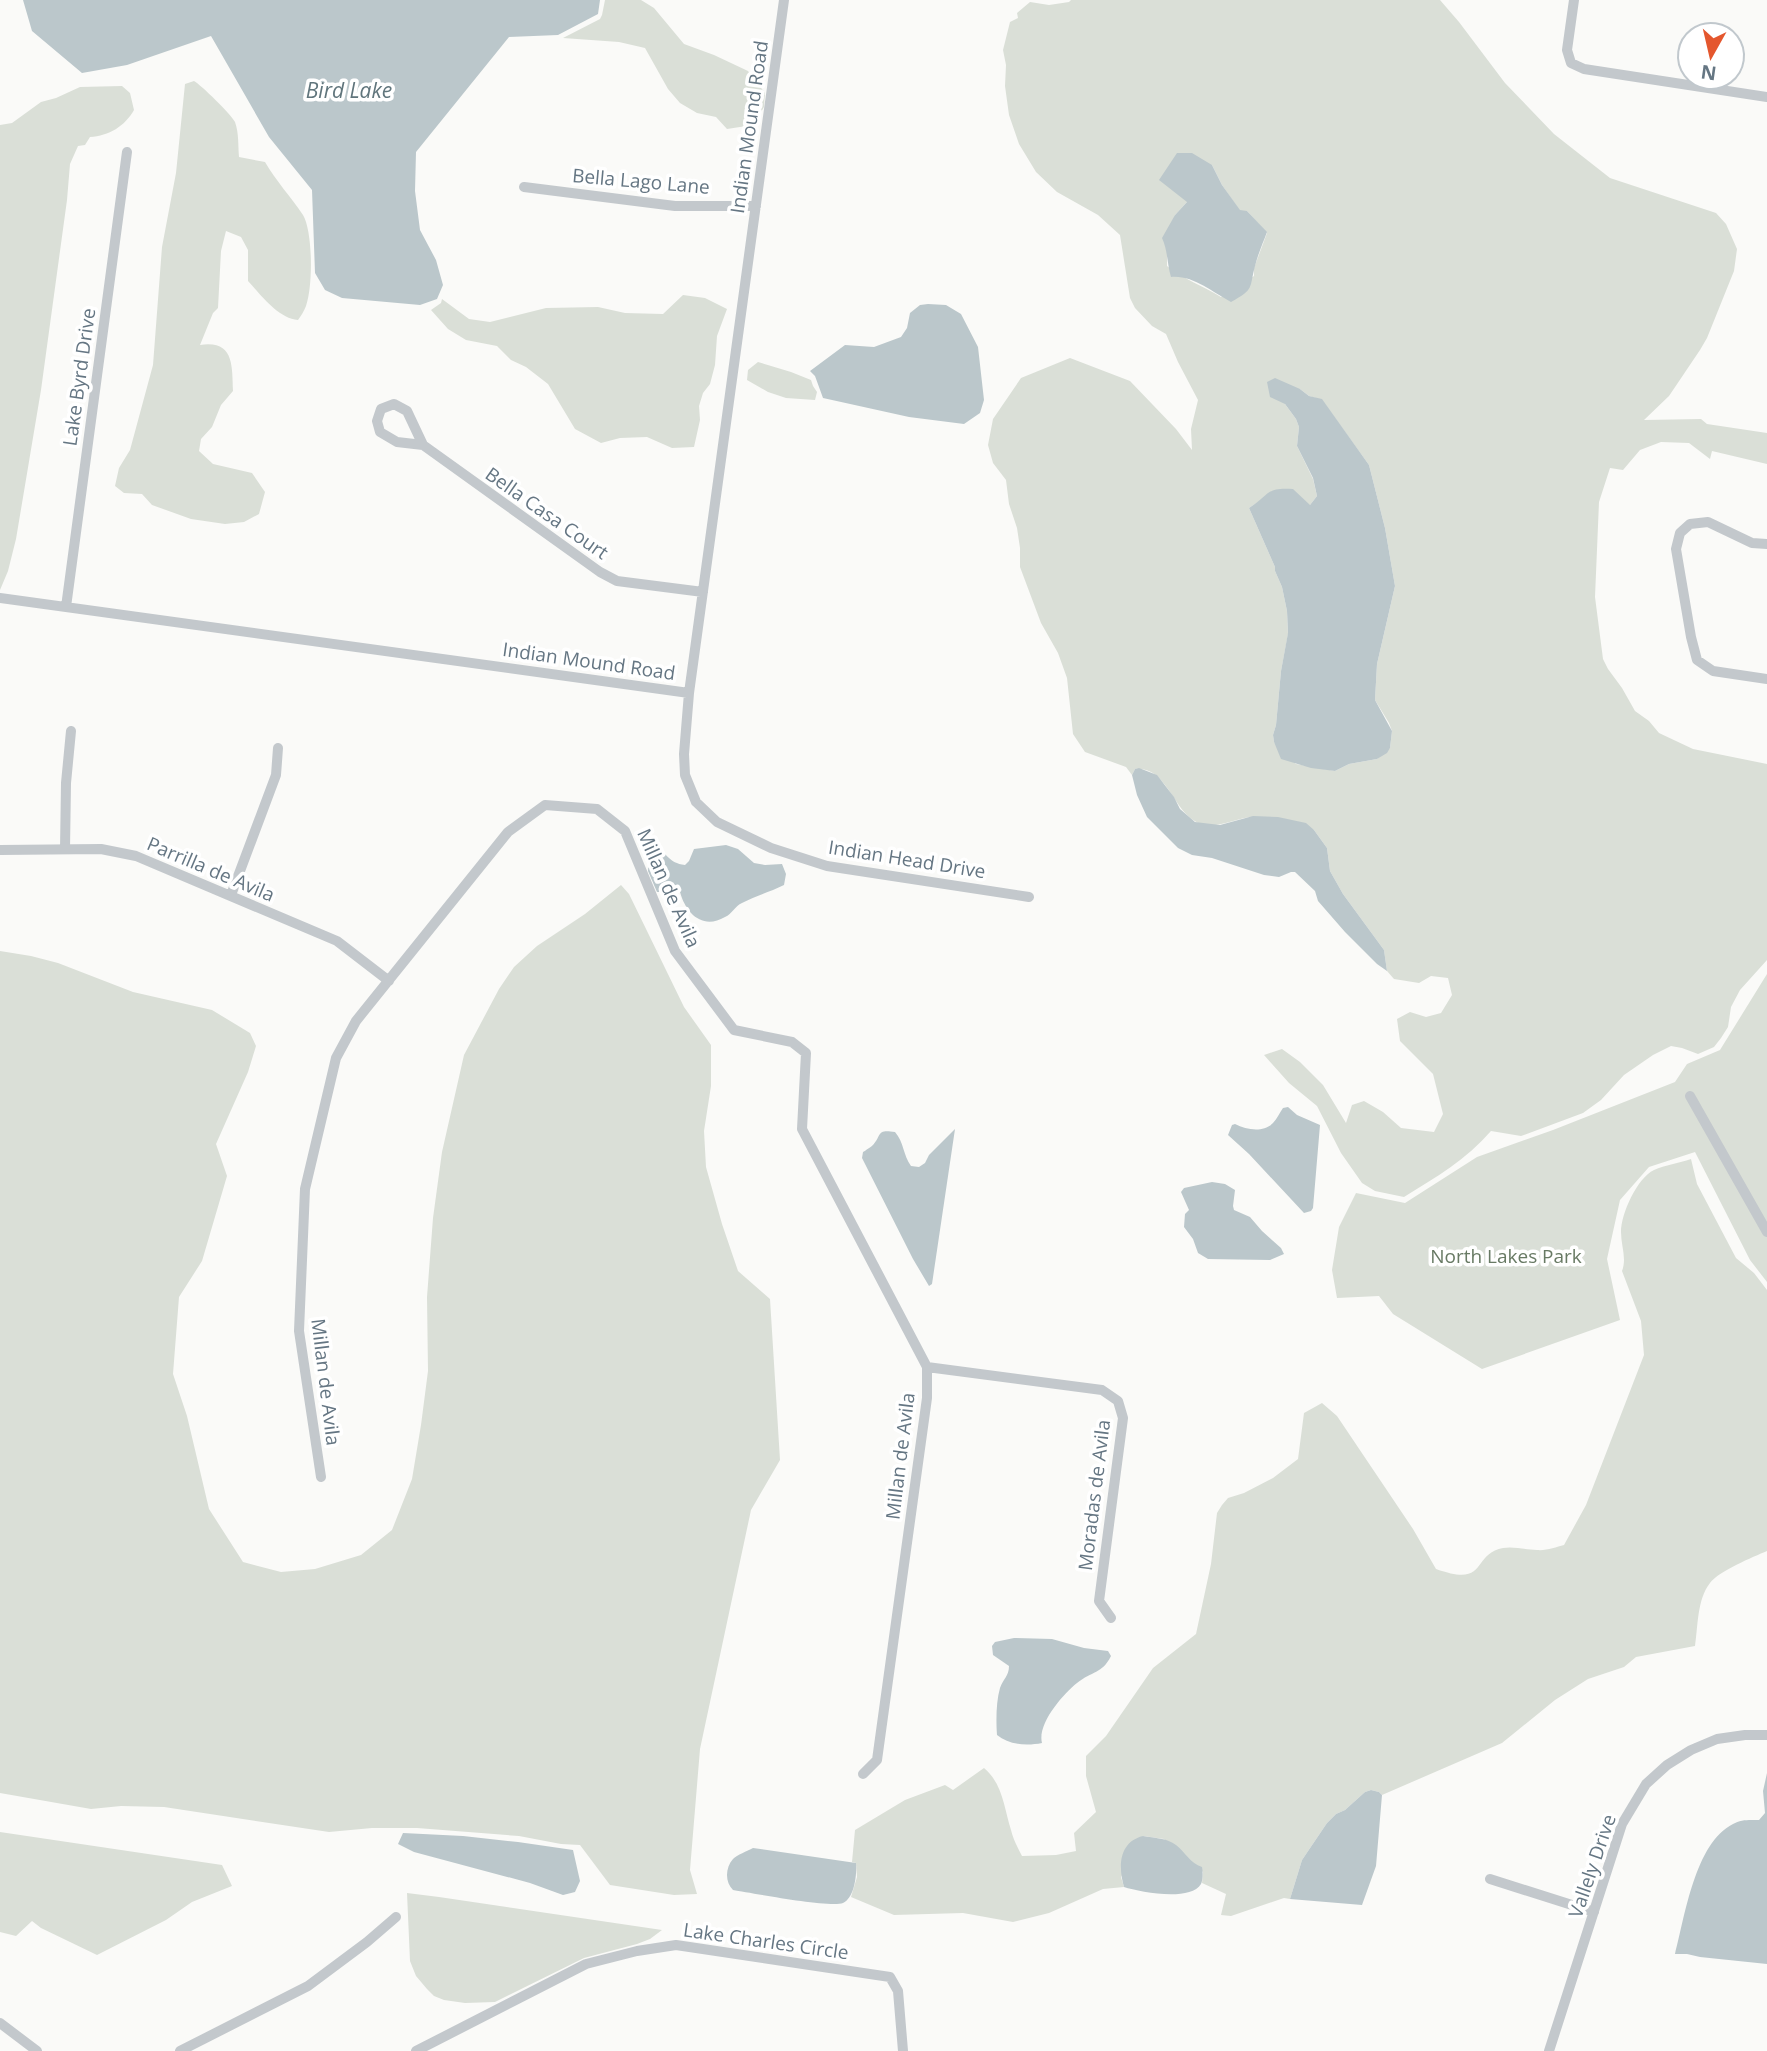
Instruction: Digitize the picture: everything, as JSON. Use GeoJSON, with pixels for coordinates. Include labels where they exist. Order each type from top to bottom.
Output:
{"type":"FeatureCollection","features":[{"type":"Feature","properties":{"kind":"street","name":"Indian Mound Road"},"geometry":{"type":"LineString","coordinates":[[0,598],[688,693],[784,0]]}},
{"type":"Feature","properties":{"kind":"street"},"geometry":{"type":"LineString","coordinates":[[1574,0],[1567,50],[1571,63],[1584,69],[1767,97]]}},
{"type":"Feature","properties":{"kind":"street","name":"Lake Byrd Drive"},"geometry":{"type":"LineString","coordinates":[[66,607],[127,152]]}},
{"type":"Feature","properties":{"kind":"street","name":"Bella Lago Lane"},"geometry":{"type":"LineString","coordinates":[[524,187],[675,206],[756,206]]}},
{"type":"Feature","properties":{"kind":"street","name":"Bella Casa Court"},"geometry":{"type":"LineString","coordinates":[[423,445],[407,411],[394,404],[381,409],[376,421],[380,432],[386,437],[397,442],[423,445],[600,572],[617,581],[703,592]]}},
{"type":"Feature","properties":{"kind":"street"},"geometry":{"type":"LineString","coordinates":[[1767,544],[1752,542],[1708,522],[1690,524],[1680,533],[1676,549],[1697,660],[1713,671],[1767,679]]}},
{"type":"Feature","properties":{"kind":"street","name":"Indian Head Drive"},"geometry":{"type":"LineString","coordinates":[[688,693],[685,775],[696,802],[717,822],[771,848],[827,866],[1029,897]]}},
{"type":"Feature","properties":{"kind":"street"},"geometry":{"type":"LineString","coordinates":[[65,849],[66,783],[71,731]]}},
{"type":"Feature","properties":{"kind":"street"},"geometry":{"type":"LineString","coordinates":[[231,895],[276,775],[278,748]]}},
{"type":"Feature","properties":{"kind":"street","name":"Millan de Avila"},"geometry":{"type":"LineString","coordinates":[[321,1477],[299,1331],[305,1189],[336,1058],[356,1021],[508,832],[545,805],[597,809],[625,831],[675,951],[734,1030],[792,1042],[806,1053],[802,1129],[927,1367],[927,1398],[877,1760],[863,1774]]}},
{"type":"Feature","properties":{"kind":"street","name":"Parrilla de Avila"},"geometry":{"type":"LineString","coordinates":[[0,850],[100,849],[136,856],[337,942],[389,981]]}},
{"type":"Feature","properties":{"kind":"street"},"geometry":{"type":"LineString","coordinates":[[1690,1096],[1767,1233]]}},
{"type":"Feature","properties":{"kind":"street","name":"Moradas de Avila"},"geometry":{"type":"LineString","coordinates":[[927,1367],[1102,1390],[1118,1401],[1123,1418],[1099,1601],[1111,1618]]}},
{"type":"Feature","properties":{"kind":"street","name":"Vallely Drive"},"geometry":{"type":"LineString","coordinates":[[1549,2051],[1622,1825],[1646,1784],[1667,1765],[1691,1750],[1717,1740],[1745,1735],[1767,1735]]}},
{"type":"Feature","properties":{"kind":"street"},"geometry":{"type":"LineString","coordinates":[[1490,1880],[1594,1912]]}},
{"type":"Feature","properties":{"kind":"street"},"geometry":{"type":"LineString","coordinates":[[180,2051],[308,1986],[396,1917]]}},
{"type":"Feature","properties":{"kind":"street","name":"Lake Charles Circle"},"geometry":{"type":"LineString","coordinates":[[416,2051],[586,1964],[636,1951],[676,1945],[890,1977],[898,1991],[903,2051]]}},
{"type":"Feature","properties":{"kind":"street"},"geometry":{"type":"LineString","coordinates":[[0,2023],[37,2051]]}},
{"type":"Feature","properties":{"kind":"green space"},"geometry":{"type":"Polygon","coordinates":[[[605,0],[641,0],[654,8],[684,44],[748,71],[765,93],[764,107],[753,125],[727,129],[716,117],[697,113],[680,103],[668,89],[645,48],[619,42],[563,38],[600,19],[605,0]]]}},
{"type":"Feature","properties":{"kind":"green space"},"geometry":{"type":"Polygon","coordinates":[[[1440,0],[1505,83],[1554,134],[1610,178],[1716,213],[1726,224],[1737,249],[1734,271],[1707,338],[1669,396],[1644,420],[1701,419],[1707,424],[1767,433],[1767,464],[1712,451],[1710,459],[1689,443],[1661,442],[1640,450],[1623,470],[1610,468],[1599,502],[1595,597],[1603,659],[1635,711],[1659,733],[1693,749],[1767,764],[1767,960],[1740,990],[1731,1007],[1728,1027],[1714,1047],[1698,1054],[1671,1046],[1624,1075],[1601,1100],[1583,1113],[1521,1136],[1491,1131],[1461,1159],[1404,1197],[1375,1191],[1362,1183],[1341,1153],[1317,1106],[1289,1083],[1264,1055],[1282,1049],[1300,1062],[1323,1085],[1346,1123],[1352,1105],[1364,1101],[1383,1112],[1401,1128],[1434,1132],[1443,1114],[1433,1074],[1400,1041],[1397,1019],[1410,1012],[1426,1017],[1441,1013],[1452,995],[1448,978],[1431,976],[1419,983],[1394,979],[1387,971],[1384,950],[1343,894],[1330,871],[1327,848],[1314,830],[1263,817],[1248,817],[1216,825],[1201,824],[1186,814],[1154,774],[1135,769],[1132,775],[1126,767],[1085,752],[1073,734],[1067,678],[1058,653],[1041,623],[1020,567],[1017,528],[1009,504],[1006,480],[993,463],[988,445],[993,419],[1021,378],[1070,358],[1130,381],[1176,429],[1192,450],[1191,429],[1198,400],[1166,334],[1152,326],[1135,308],[1130,298],[1120,235],[1098,215],[1057,192],[1036,172],[1019,144],[1009,115],[1003,50],[1010,22],[1018,18],[1017,13],[1030,2],[1049,5],[1069,2],[1440,0]],[[1212,165],[1175,215],[1167,250],[1167,266],[1221,297],[1254,276],[1254,268],[1267,233],[1247,211],[1240,211],[1212,165]],[[1300,389],[1285,404],[1299,427],[1297,446],[1313,479],[1317,496],[1310,505],[1261,500],[1249,508],[1275,567],[1287,611],[1288,634],[1281,671],[1274,742],[1279,751],[1296,764],[1335,771],[1349,764],[1377,759],[1390,748],[1392,731],[1375,700],[1377,664],[1395,586],[1385,528],[1369,465],[1322,400],[1309,396],[1300,389]]]}},
{"type":"Feature","properties":{"kind":"green space"},"geometry":{"type":"Polygon","coordinates":[[[194,81],[216,100],[235,122],[239,157],[265,162],[303,215],[310,246],[308,297],[298,320],[277,310],[248,281],[248,250],[241,237],[226,231],[221,251],[218,308],[213,313],[200,345],[219,346],[229,356],[233,391],[221,405],[212,427],[201,439],[199,451],[213,464],[252,473],[265,492],[259,514],[244,522],[225,524],[191,519],[152,505],[142,494],[124,493],[115,486],[119,468],[130,450],[153,365],[162,247],[176,173],[185,84],[194,81]]]}},
{"type":"Feature","properties":{"kind":"green space"},"geometry":{"type":"Polygon","coordinates":[[[122,86],[130,93],[134,110],[130,116],[116,129],[104,135],[90,137],[85,145],[78,146],[70,164],[41,390],[16,539],[0,590],[0,125],[12,123],[41,102],[80,87],[122,86]]]}},
{"type":"Feature","properties":{"kind":"green space"},"geometry":{"type":"Polygon","coordinates":[[[683,295],[705,298],[727,309],[717,336],[715,365],[710,384],[703,393],[699,406],[700,420],[694,447],[672,448],[647,437],[620,438],[601,443],[575,429],[548,384],[526,367],[511,360],[497,346],[466,340],[448,329],[431,310],[441,303],[442,299],[469,319],[490,322],[546,308],[598,307],[625,313],[663,314],[683,295]]]}},
{"type":"Feature","properties":{"kind":"green space"},"geometry":{"type":"Polygon","coordinates":[[[758,362],[811,380],[817,392],[815,400],[786,398],[747,380],[748,370],[758,362]]]}},
{"type":"Feature","properties":{"kind":"green space"},"geometry":{"type":"Polygon","coordinates":[[[621,885],[629,894],[684,1007],[711,1045],[711,1086],[704,1131],[706,1167],[738,1271],[770,1299],[780,1460],[751,1510],[700,1749],[690,1870],[697,1894],[674,1895],[610,1885],[580,1845],[519,1836],[417,1828],[329,1832],[164,1807],[121,1806],[91,1809],[0,1793],[0,951],[58,963],[133,992],[212,1010],[250,1033],[256,1046],[248,1072],[216,1144],[227,1176],[202,1261],[179,1297],[173,1374],[187,1416],[209,1509],[243,1562],[281,1572],[315,1569],[361,1555],[392,1530],[412,1479],[428,1371],[427,1297],[433,1218],[442,1152],[464,1055],[499,989],[514,967],[537,946],[585,914],[621,885]]]}},
{"type":"Feature","properties":{"kind":"green space","name":"North Lakes Park"},"geometry":{"type":"Polygon","coordinates":[[[1767,974],[1767,1282],[1750,1260],[1695,1152],[1649,1167],[1620,1200],[1607,1259],[1620,1320],[1482,1369],[1393,1314],[1379,1296],[1337,1298],[1332,1270],[1339,1227],[1356,1193],[1405,1203],[1477,1157],[1675,1082],[1687,1064],[1720,1050],[1767,974]]]}},
{"type":"Feature","properties":{"kind":"green space"},"geometry":{"type":"Polygon","coordinates":[[[1691,1159],[1697,1184],[1736,1258],[1754,1273],[1767,1290],[1767,1551],[1728,1569],[1710,1583],[1700,1605],[1695,1646],[1636,1657],[1624,1667],[1588,1679],[1555,1700],[1502,1743],[1382,1795],[1371,1790],[1365,1792],[1327,1823],[1302,1860],[1290,1899],[1284,1898],[1231,1916],[1221,1915],[1226,1894],[1202,1883],[1203,1872],[1164,1839],[1143,1836],[1121,1877],[1124,1887],[1103,1889],[1049,1913],[1013,1922],[963,1913],[894,1915],[851,1897],[857,1877],[856,1863],[852,1862],[855,1830],[905,1800],[945,1785],[953,1790],[984,1768],[999,1789],[1013,1837],[1022,1856],[1056,1855],[1076,1851],[1074,1833],[1096,1812],[1086,1776],[1086,1756],[1106,1736],[1153,1668],[1196,1634],[1211,1564],[1217,1513],[1228,1498],[1273,1478],[1298,1459],[1304,1413],[1322,1403],[1337,1416],[1413,1529],[1436,1569],[1464,1575],[1477,1568],[1493,1551],[1503,1548],[1540,1550],[1564,1545],[1586,1505],[1644,1355],[1641,1321],[1622,1271],[1624,1257],[1621,1232],[1624,1216],[1636,1188],[1648,1174],[1658,1168],[1691,1159]]]}},
{"type":"Feature","properties":{"kind":"green space"},"geometry":{"type":"Polygon","coordinates":[[[0,1832],[222,1865],[232,1886],[192,1902],[166,1920],[97,1955],[32,1921],[16,1936],[0,1932],[0,1832]]]}},
{"type":"Feature","properties":{"kind":"green space"},"geometry":{"type":"Polygon","coordinates":[[[407,1893],[662,1930],[637,1944],[584,1958],[495,2002],[465,2003],[444,2000],[427,1989],[416,1976],[410,1961],[407,1893]]]}},
{"type":"Feature","properties":{"kind":"water","name":"Bird Lake"},"geometry":{"type":"Polygon","coordinates":[[[23,0],[600,0],[598,14],[558,35],[509,37],[416,152],[415,191],[420,230],[436,260],[443,285],[437,299],[420,305],[342,298],[325,290],[315,273],[312,190],[269,137],[211,36],[127,65],[82,73],[32,31],[23,0]]]}},
{"type":"Feature","properties":{"kind":"water"},"geometry":{"type":"Polygon","coordinates":[[[1177,153],[1192,153],[1212,165],[1240,210],[1247,211],[1267,232],[1250,287],[1231,302],[1195,281],[1171,277],[1162,238],[1175,215],[1187,202],[1159,180],[1177,153]]]}},
{"type":"Feature","properties":{"kind":"water"},"geometry":{"type":"Polygon","coordinates":[[[920,305],[946,305],[961,314],[978,347],[984,400],[980,413],[964,424],[909,417],[823,398],[815,376],[810,371],[845,345],[874,347],[901,337],[907,328],[910,313],[920,305]]]}},
{"type":"Feature","properties":{"kind":"water"},"geometry":{"type":"Polygon","coordinates":[[[1275,378],[1309,396],[1322,399],[1369,465],[1385,528],[1395,586],[1377,664],[1375,700],[1392,731],[1390,748],[1377,759],[1349,764],[1335,771],[1311,768],[1281,759],[1274,742],[1281,671],[1288,633],[1287,611],[1275,567],[1249,508],[1277,489],[1293,489],[1310,505],[1317,496],[1313,478],[1297,446],[1299,427],[1296,419],[1285,404],[1270,397],[1267,382],[1275,378]]]}},
{"type":"Feature","properties":{"kind":"water"},"geometry":{"type":"Polygon","coordinates":[[[1135,769],[1157,775],[1180,809],[1195,822],[1220,825],[1253,816],[1278,817],[1306,823],[1327,848],[1330,871],[1343,894],[1384,950],[1387,971],[1345,932],[1318,901],[1315,891],[1295,872],[1279,877],[1264,875],[1212,858],[1192,855],[1178,848],[1147,817],[1132,775],[1135,769]]]}},
{"type":"Feature","properties":{"kind":"water"},"geometry":{"type":"Polygon","coordinates":[[[726,845],[738,849],[754,863],[782,864],[786,874],[784,885],[742,903],[725,917],[710,922],[696,918],[691,913],[680,892],[672,889],[657,892],[648,871],[649,851],[655,847],[671,860],[685,865],[694,849],[726,845]]]}},
{"type":"Feature","properties":{"kind":"water"},"geometry":{"type":"Polygon","coordinates":[[[1288,1107],[1297,1115],[1320,1125],[1313,1208],[1304,1213],[1228,1135],[1235,1124],[1245,1128],[1265,1128],[1283,1108],[1288,1107]]]}},
{"type":"Feature","properties":{"kind":"water"},"geometry":{"type":"Polygon","coordinates":[[[955,1129],[932,1284],[929,1286],[862,1158],[863,1152],[873,1145],[882,1132],[889,1131],[895,1132],[911,1166],[919,1167],[955,1129]]]}},
{"type":"Feature","properties":{"kind":"water"},"geometry":{"type":"Polygon","coordinates":[[[1212,1182],[1225,1184],[1235,1190],[1234,1210],[1250,1217],[1284,1254],[1270,1260],[1208,1259],[1198,1253],[1193,1239],[1184,1227],[1185,1214],[1189,1210],[1181,1192],[1184,1188],[1212,1182]]]}},
{"type":"Feature","properties":{"kind":"water"},"geometry":{"type":"Polygon","coordinates":[[[1014,1638],[1052,1639],[1108,1651],[1111,1656],[1104,1666],[1082,1679],[1058,1702],[1043,1727],[1042,1743],[1018,1744],[997,1735],[999,1693],[1009,1666],[993,1655],[992,1646],[995,1642],[1014,1638]]]}},
{"type":"Feature","properties":{"kind":"water"},"geometry":{"type":"Polygon","coordinates":[[[1767,1773],[1767,1964],[1675,1954],[1694,1882],[1709,1847],[1720,1833],[1733,1824],[1759,1820],[1765,1813],[1763,1791],[1767,1773]]]}},
{"type":"Feature","properties":{"kind":"water"},"geometry":{"type":"Polygon","coordinates":[[[1371,1790],[1382,1795],[1376,1866],[1362,1905],[1290,1899],[1302,1860],[1327,1823],[1371,1790]]]}},
{"type":"Feature","properties":{"kind":"water"},"geometry":{"type":"Polygon","coordinates":[[[403,1833],[463,1836],[573,1850],[580,1881],[575,1892],[563,1895],[530,1883],[414,1852],[398,1844],[403,1833]]]}},
{"type":"Feature","properties":{"kind":"water"},"geometry":{"type":"Polygon","coordinates":[[[1143,1836],[1176,1845],[1202,1867],[1201,1884],[1195,1890],[1176,1894],[1152,1893],[1124,1887],[1122,1856],[1129,1844],[1143,1836]]]}},
{"type":"Feature","properties":{"kind":"water"},"geometry":{"type":"Polygon","coordinates":[[[753,1848],[856,1863],[853,1891],[843,1903],[823,1904],[733,1890],[727,1879],[730,1863],[753,1848]]]}}]}
